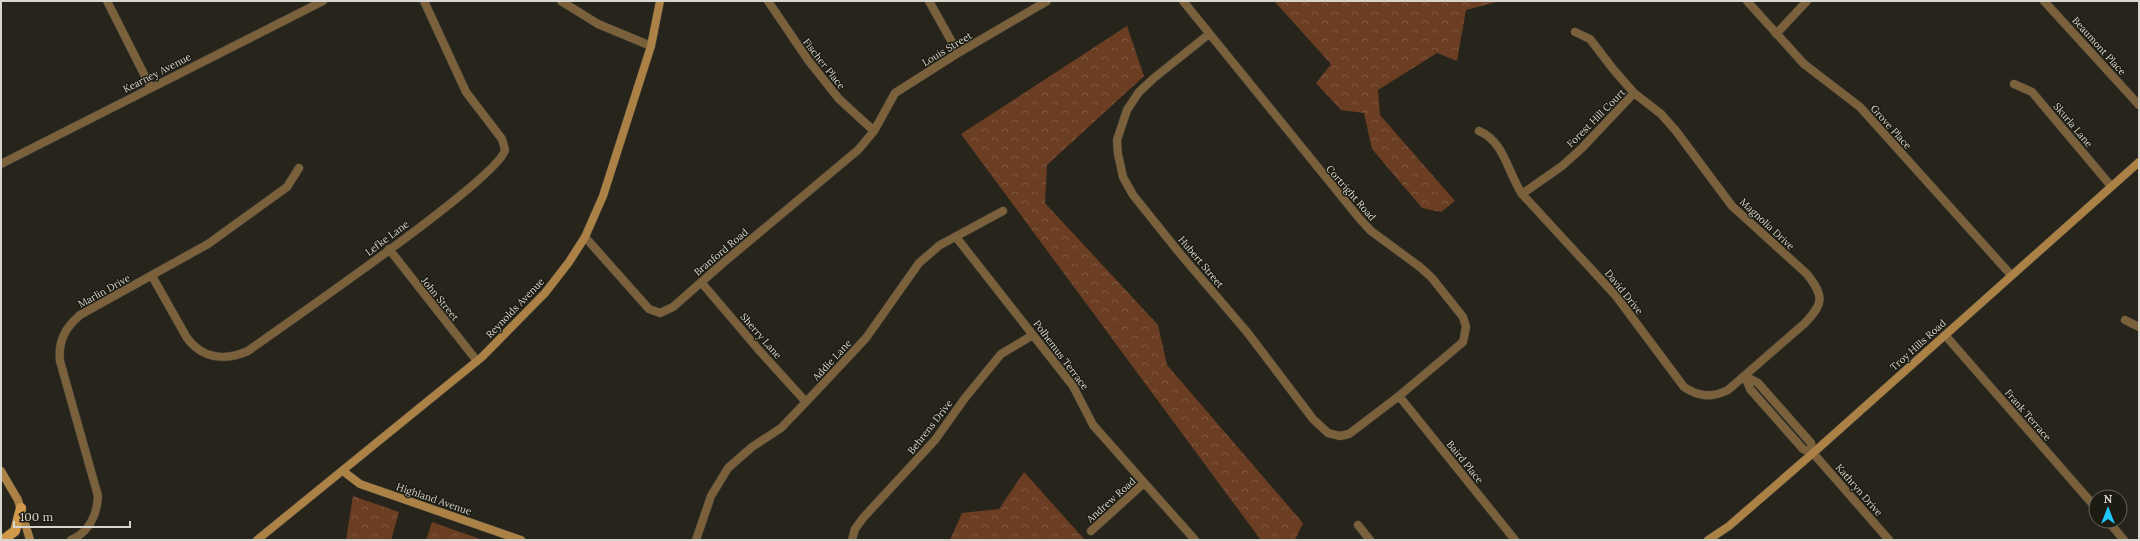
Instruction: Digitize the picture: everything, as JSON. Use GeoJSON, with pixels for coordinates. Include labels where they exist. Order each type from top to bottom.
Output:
{"type":"FeatureCollection","features":[{"type":"Feature","properties":{"kind":"main road"},"geometry":{"type":"LineString","coordinates":[[3,540],[15,531],[21,508]]}},
{"type":"Feature","properties":{"kind":"street"},"geometry":{"type":"LineString","coordinates":[[107,1],[152,88]]}},
{"type":"Feature","properties":{"kind":"street","name":"Kearney Avenue"},"geometry":{"type":"LineString","coordinates":[[1,164],[323,1]]}},
{"type":"Feature","properties":{"kind":"street","name":"Lefke Lane"},"geometry":{"type":"LineString","coordinates":[[152,276],[193,347],[212,356],[228,357],[248,351],[389,249],[459,196],[498,162],[504,155],[505,150],[502,140],[466,92],[424,1]]}},
{"type":"Feature","properties":{"kind":"street"},"geometry":{"type":"LineString","coordinates":[[561,1],[598,24],[651,46]]}},
{"type":"Feature","properties":{"kind":"street","name":"Reynolds Avenue"},"geometry":{"type":"LineString","coordinates":[[257,540],[477,361],[545,293],[570,262],[585,238],[603,196],[651,46],[660,1]]}},
{"type":"Feature","properties":{"kind":"street","name":"Fischer Place"},"geometry":{"type":"LineString","coordinates":[[768,1],[808,60],[839,99],[874,132]]}},
{"type":"Feature","properties":{"kind":"street"},"geometry":{"type":"LineString","coordinates":[[929,1],[958,53]]}},
{"type":"Feature","properties":{"kind":"street","name":"Louis Street"},"geometry":{"type":"LineString","coordinates":[[874,132],[894,93],[958,53],[1047,1]]}},
{"type":"Feature","properties":{"kind":"street","name":"Cortright Road"},"geometry":{"type":"LineString","coordinates":[[1183,1],[1359,218],[1371,231],[1420,267],[1432,278],[1463,317],[1466,327],[1462,342],[1399,396]]}},
{"type":"Feature","properties":{"kind":"street","name":"Grove Place"},"geometry":{"type":"LineString","coordinates":[[1747,1],[1804,64],[1860,107],[2011,275]]}},
{"type":"Feature","properties":{"kind":"street"},"geometry":{"type":"LineString","coordinates":[[1776,34],[1807,1]]}},
{"type":"Feature","properties":{"kind":"street","name":"Beaumont Place"},"geometry":{"type":"LineString","coordinates":[[2044,1],[2139,105]]}},
{"type":"Feature","properties":{"kind":"street","name":"Forest Hill Court"},"geometry":{"type":"LineString","coordinates":[[1522,194],[1572,157],[1634,93],[1590,39],[1575,32]]}},
{"type":"Feature","properties":{"kind":"street","name":"Hubert Street"},"geometry":{"type":"LineString","coordinates":[[1209,34],[1154,78],[1139,92],[1127,110],[1117,140],[1118,154],[1123,177],[1134,195],[1182,256],[1247,332],[1320,426],[1333,435],[1349,434],[1399,396]]}},
{"type":"Feature","properties":{"kind":"street","name":"Skurla Lane"},"geometry":{"type":"LineString","coordinates":[[2014,84],[2032,92],[2111,186]]}},
{"type":"Feature","properties":{"kind":"street","name":"Magnolia Drive"},"geometry":{"type":"LineString","coordinates":[[1634,93],[1661,114],[1676,131],[1732,206],[1807,274],[1817,287],[1821,297],[1815,313],[1774,350]]}},
{"type":"Feature","properties":{"kind":"street","name":"David Drive"},"geometry":{"type":"LineString","coordinates":[[1479,131],[1489,135],[1496,142],[1512,180],[1522,194],[1616,296],[1684,387],[1698,395],[1714,395],[1728,390],[1774,350]]}},
{"type":"Feature","properties":{"kind":"street","name":"Branford Road"},"geometry":{"type":"LineString","coordinates":[[585,238],[631,291],[653,312],[664,312],[673,307],[858,150],[874,132]]}},
{"type":"Feature","properties":{"kind":"street","name":"Troy Hills Road"},"geometry":{"type":"LineString","coordinates":[[1708,540],[1729,526],[1813,453],[2139,162]]}},
{"type":"Feature","properties":{"kind":"street","name":"Marlin Drive"},"geometry":{"type":"LineString","coordinates":[[71,540],[83,532],[92,522],[96,512],[98,496],[61,368],[59,350],[61,340],[72,322],[80,315],[208,244],[287,187],[299,168]]}},
{"type":"Feature","properties":{"kind":"street","name":"Addie Lane"},"geometry":{"type":"LineString","coordinates":[[696,540],[711,496],[728,468],[752,447],[781,428],[866,338],[919,263],[940,245],[1003,211]]}},
{"type":"Feature","properties":{"kind":"street","name":"Polhemus Terrace"},"geometry":{"type":"LineString","coordinates":[[956,237],[1073,386],[1093,425],[1195,540]]}},
{"type":"Feature","properties":{"kind":"street","name":"John Street"},"geometry":{"type":"LineString","coordinates":[[389,249],[477,361]]}},
{"type":"Feature","properties":{"kind":"street","name":"Sherry Lane"},"geometry":{"type":"LineString","coordinates":[[701,282],[758,349],[806,402]]}},
{"type":"Feature","properties":{"kind":"street"},"geometry":{"type":"LineString","coordinates":[[2125,320],[2139,327]]}},
{"type":"Feature","properties":{"kind":"street","name":"Behrens Drive"},"geometry":{"type":"LineString","coordinates":[[852,540],[854,529],[935,440],[1001,354],[1011,346],[1033,335]]}},
{"type":"Feature","properties":{"kind":"street","name":"Frank Terrace"},"geometry":{"type":"LineString","coordinates":[[1945,335],[2088,499]]}},
{"type":"Feature","properties":{"kind":"street"},"geometry":{"type":"LineString","coordinates":[[1745,376],[1750,389],[1803,449],[1813,453]]}},
{"type":"Feature","properties":{"kind":"street","name":"Baird Place"},"geometry":{"type":"LineString","coordinates":[[1399,396],[1515,540]]}},
{"type":"Feature","properties":{"kind":"street","name":"Kathryn Drive"},"geometry":{"type":"LineString","coordinates":[[1813,453],[1889,540]]}},
{"type":"Feature","properties":{"kind":"street"},"geometry":{"type":"LineString","coordinates":[[1,471],[21,508],[30,540]]}},
{"type":"Feature","properties":{"kind":"street","name":"Highland Avenue"},"geometry":{"type":"LineString","coordinates":[[343,471],[360,484],[521,540]]}},
{"type":"Feature","properties":{"kind":"street","name":"Andrew Road"},"geometry":{"type":"LineString","coordinates":[[1090,531],[1144,483]]}},
{"type":"Feature","properties":{"kind":"street"},"geometry":{"type":"LineString","coordinates":[[1358,525],[1370,540]]}},
{"type":"Feature","properties":{"kind":"street"},"geometry":{"type":"LineString","coordinates":[[2115,529],[2124,540]]}},
{"type":"Feature","properties":{"kind":"green space"},"geometry":{"type":"Polygon","coordinates":[[[1274,1],[1500,1],[1466,10],[1457,61],[1437,53],[1378,90],[1380,115],[1455,201],[1441,212],[1422,208],[1372,149],[1364,113],[1341,110],[1316,83],[1331,64],[1274,1]]]}},
{"type":"Feature","properties":{"kind":"green space"},"geometry":{"type":"Polygon","coordinates":[[[1127,26],[1144,76],[1047,165],[1045,203],[1158,325],[1167,365],[1303,523],[1295,540],[1260,539],[961,134],[1127,26]]]}},
{"type":"Feature","properties":{"kind":"green space"},"geometry":{"type":"Polygon","coordinates":[[[1024,472],[1085,540],[950,540],[962,513],[999,509],[1024,472]]]}},
{"type":"Feature","properties":{"kind":"green space"},"geometry":{"type":"Polygon","coordinates":[[[353,496],[399,512],[391,540],[346,540],[353,496]]]}},
{"type":"Feature","properties":{"kind":"green space"},"geometry":{"type":"Polygon","coordinates":[[[432,522],[483,540],[426,540],[432,522]]]}}]}
